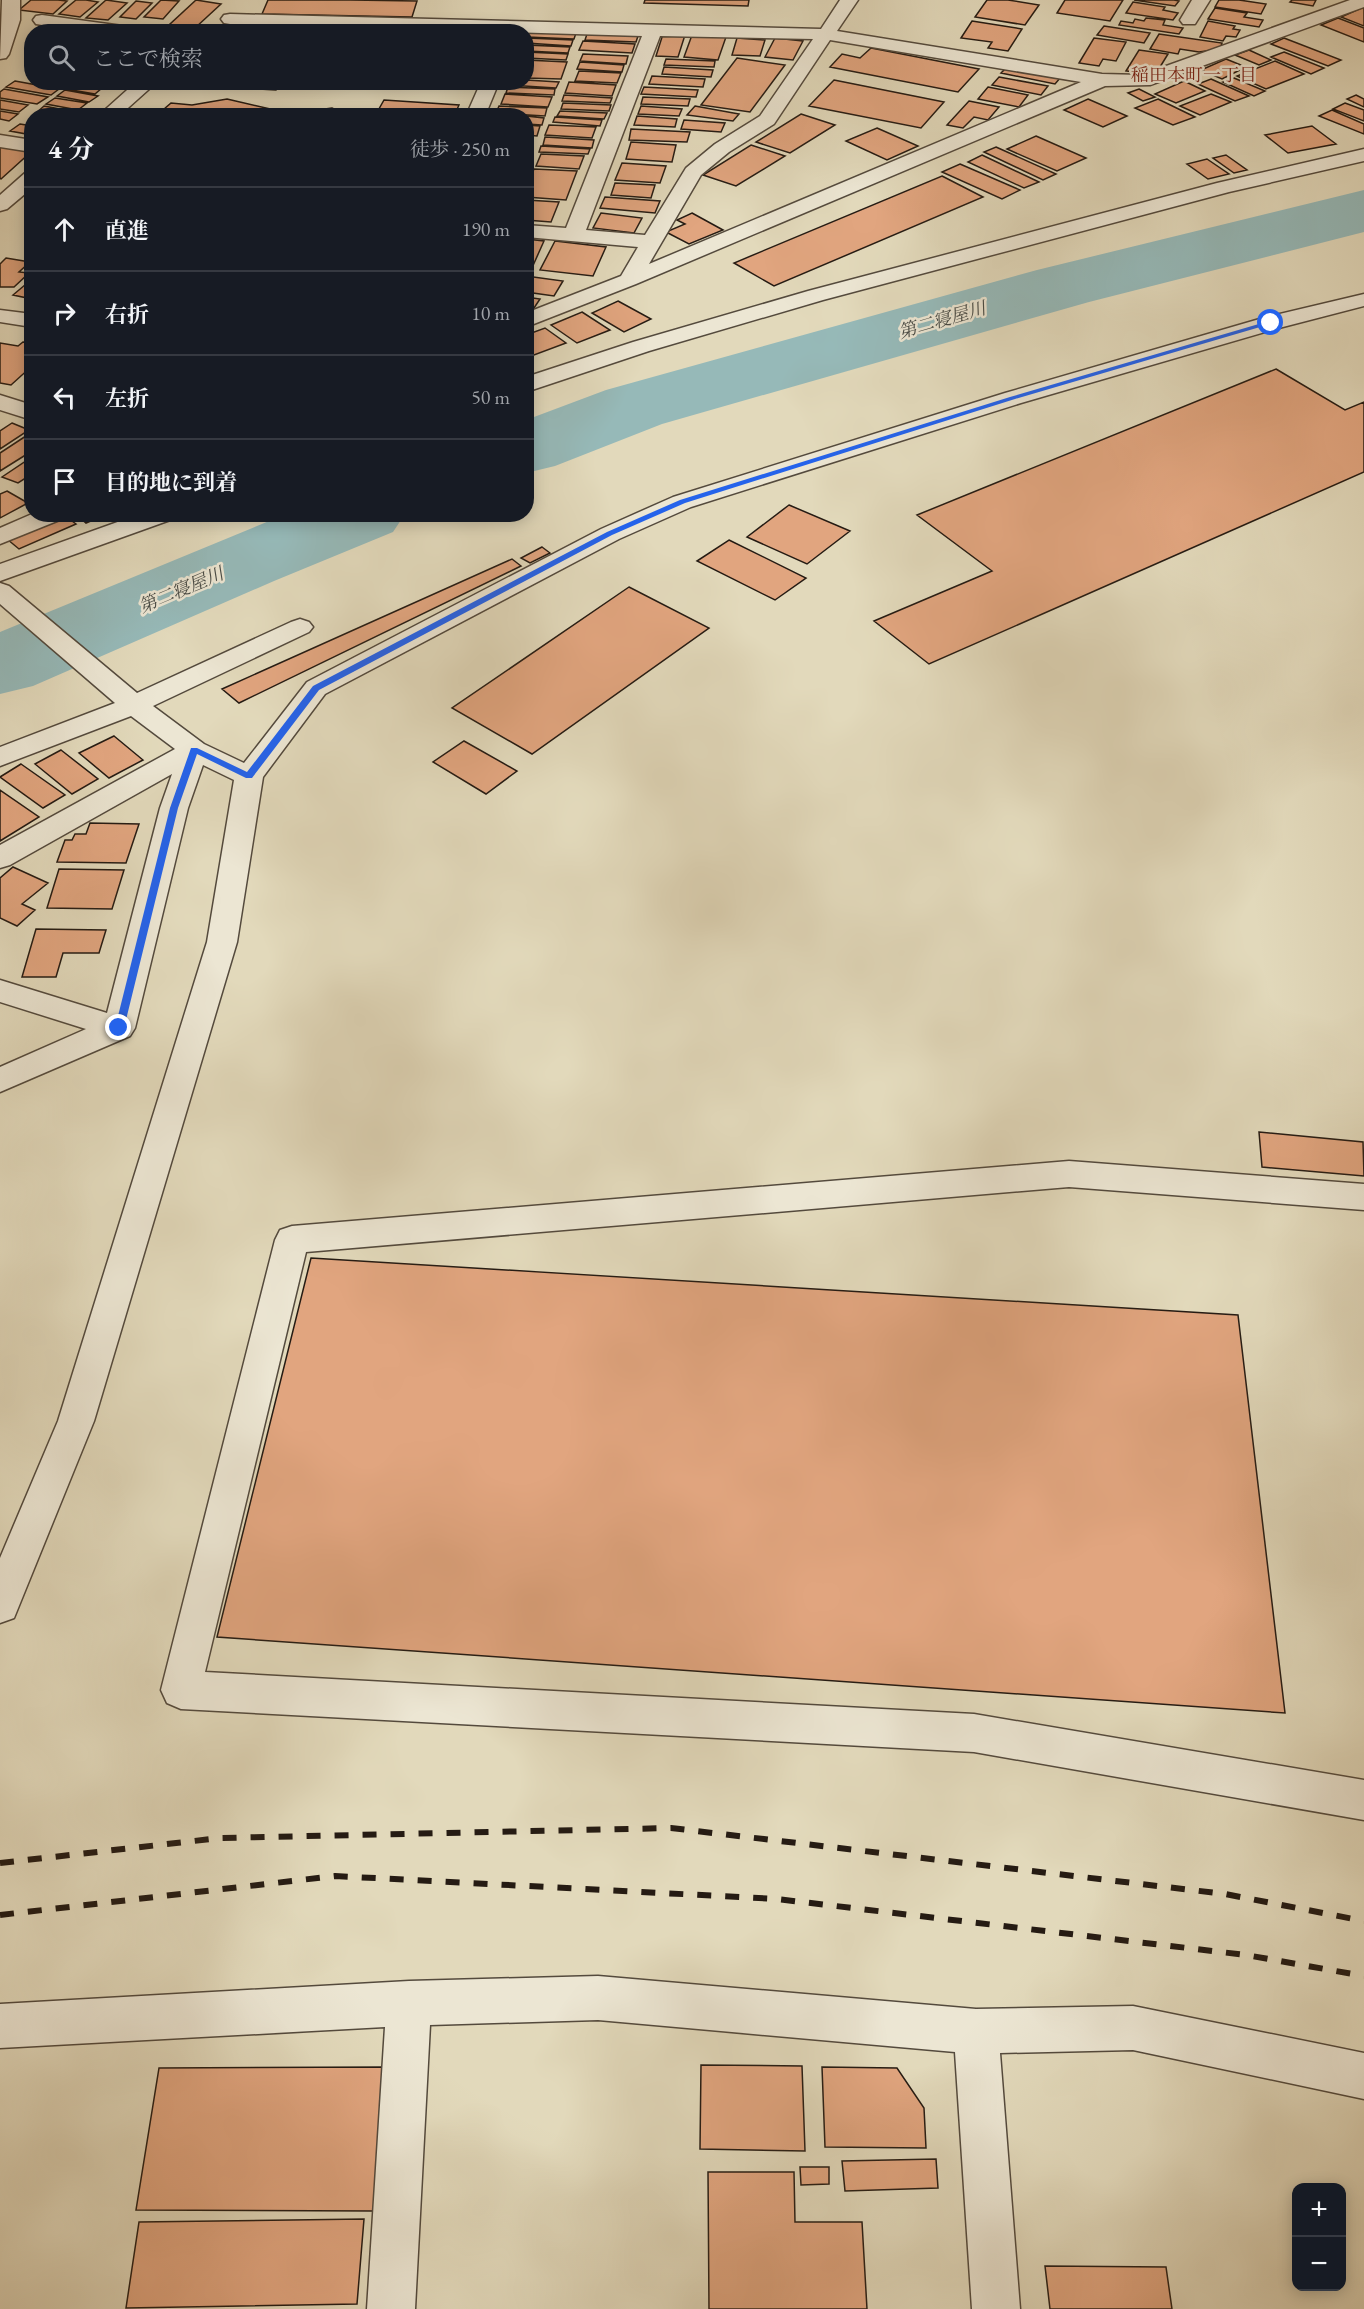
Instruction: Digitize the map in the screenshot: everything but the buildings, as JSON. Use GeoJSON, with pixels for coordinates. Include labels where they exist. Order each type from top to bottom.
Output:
{"type":"FeatureCollection","features":[{"type":"Feature","properties":{"kind":"street"},"geometry":{"type":"LineString","coordinates":[[0,54],[11,20],[11,0]]}},
{"type":"Feature","properties":{"kind":"street"},"geometry":{"type":"LineString","coordinates":[[223,24],[252,0]]}},
{"type":"Feature","properties":{"kind":"street"},"geometry":{"type":"LineString","coordinates":[[629,280],[693,172],[722,148],[767,120],[849,0]]}},
{"type":"Feature","properties":{"kind":"street"},"geometry":{"type":"LineString","coordinates":[[1190,20],[1201,0]]}},
{"type":"Feature","properties":{"kind":"street"},"geometry":{"type":"LineString","coordinates":[[534,30],[825,34],[1102,80],[1143,81],[1364,1]]}},
{"type":"Feature","properties":{"kind":"street"},"geometry":{"type":"LineString","coordinates":[[230,19],[359,24]]}},
{"type":"Feature","properties":{"kind":"street"},"geometry":{"type":"LineString","coordinates":[[42,20],[71,24]]}},
{"type":"Feature","properties":{"kind":"street"},"geometry":{"type":"LineString","coordinates":[[574,235],[653,31]]}},
{"type":"Feature","properties":{"kind":"street"},"geometry":{"type":"LineString","coordinates":[[534,318],[1102,80]]}},
{"type":"Feature","properties":{"kind":"street"},"geometry":{"type":"LineString","coordinates":[[116,108],[138,90]]}},
{"type":"Feature","properties":{"kind":"street"},"geometry":{"type":"LineString","coordinates":[[479,108],[486,90]]}},
{"type":"Feature","properties":{"kind":"street"},"geometry":{"type":"LineString","coordinates":[[0,141],[24,145]]}},
{"type":"Feature","properties":{"kind":"street"},"geometry":{"type":"LineString","coordinates":[[534,382],[613,354],[841,288],[1205,193],[1364,156]]}},
{"type":"Feature","properties":{"kind":"street"},"geometry":{"type":"LineString","coordinates":[[0,205],[24,186]]}},
{"type":"Feature","properties":{"kind":"street"},"geometry":{"type":"LineString","coordinates":[[534,232],[652,242]]}},
{"type":"Feature","properties":{"kind":"street"},"geometry":{"type":"LineString","coordinates":[[0,1605],[76,1421],[222,942],[249,776],[316,688],[610,534],[682,502],[1012,398],[1271,323],[1364,300]]}},
{"type":"Feature","properties":{"kind":"street"},"geometry":{"type":"LineString","coordinates":[[0,316],[24,320]]}},
{"type":"Feature","properties":{"kind":"street"},"geometry":{"type":"LineString","coordinates":[[0,402],[24,410]]}},
{"type":"Feature","properties":{"kind":"street"},"geometry":{"type":"LineString","coordinates":[[0,537],[35,522]]}},
{"type":"Feature","properties":{"kind":"street"},"geometry":{"type":"LineString","coordinates":[[0,573],[142,522]]}},
{"type":"Feature","properties":{"kind":"street"},"geometry":{"type":"LineString","coordinates":[[0,591],[134,705],[194,750],[249,776]]}},
{"type":"Feature","properties":{"kind":"street"},"geometry":{"type":"LineString","coordinates":[[0,757],[134,705],[300,627]]}},
{"type":"Feature","properties":{"kind":"street"},"geometry":{"type":"LineString","coordinates":[[0,858],[194,750]]}},
{"type":"Feature","properties":{"kind":"street"},"geometry":{"type":"LineString","coordinates":[[119,1028],[174,808],[194,750]]}},
{"type":"Feature","properties":{"kind":"street"},"geometry":{"type":"LineString","coordinates":[[0,991],[119,1028]]}},
{"type":"Feature","properties":{"kind":"street"},"geometry":{"type":"LineString","coordinates":[[0,1080],[119,1028]]}},
{"type":"Feature","properties":{"kind":"street"},"geometry":{"type":"LineString","coordinates":[[1364,1197],[1069,1174],[292,1240],[181,1690],[974,1733],[1364,1800]]}},
{"type":"Feature","properties":{"kind":"street"},"geometry":{"type":"LineString","coordinates":[[0,2026],[409,2003],[598,1998],[976,2031],[1132,2028],[1364,2076]]}},
{"type":"Feature","properties":{"kind":"street"},"geometry":{"type":"LineString","coordinates":[[391,2309],[409,2003]]}},
{"type":"Feature","properties":{"kind":"street"},"geometry":{"type":"LineString","coordinates":[[976,2031],[996,2309]]}},
{"type":"Feature","properties":{"kind":"waterway","name":"第二寝屋川"},"geometry":{"type":"LineString","coordinates":[[534,446],[634,407],[1063,286],[1364,211]]}},
{"type":"Feature","properties":{"kind":"waterway","name":"第二寝屋川"},"geometry":{"type":"LineString","coordinates":[[0,666],[243,562],[343,522]]}},
{"type":"Feature","properties":{"kind":"railway"},"geometry":{"type":"LineString","coordinates":[[0,1863],[220,1838],[671,1828],[1225,1894],[1364,1921]]}},
{"type":"Feature","properties":{"kind":"railway"},"geometry":{"type":"LineString","coordinates":[[0,1915],[335,1876],[777,1899],[1246,1955],[1364,1976]]}},
{"type":"Feature","properties":{"kind":"district","name":"稲田本町一丁目"},"geometry":{"type":"Point","coordinates":[1194,75]}},
{"type":"Feature","properties":{"kind":"route"},"geometry":{"type":"LineString","coordinates":[[119,1028],[174,808],[194,750],[249,776],[316,688],[610,534],[682,502],[1012,398],[1271,323]]}}]}
